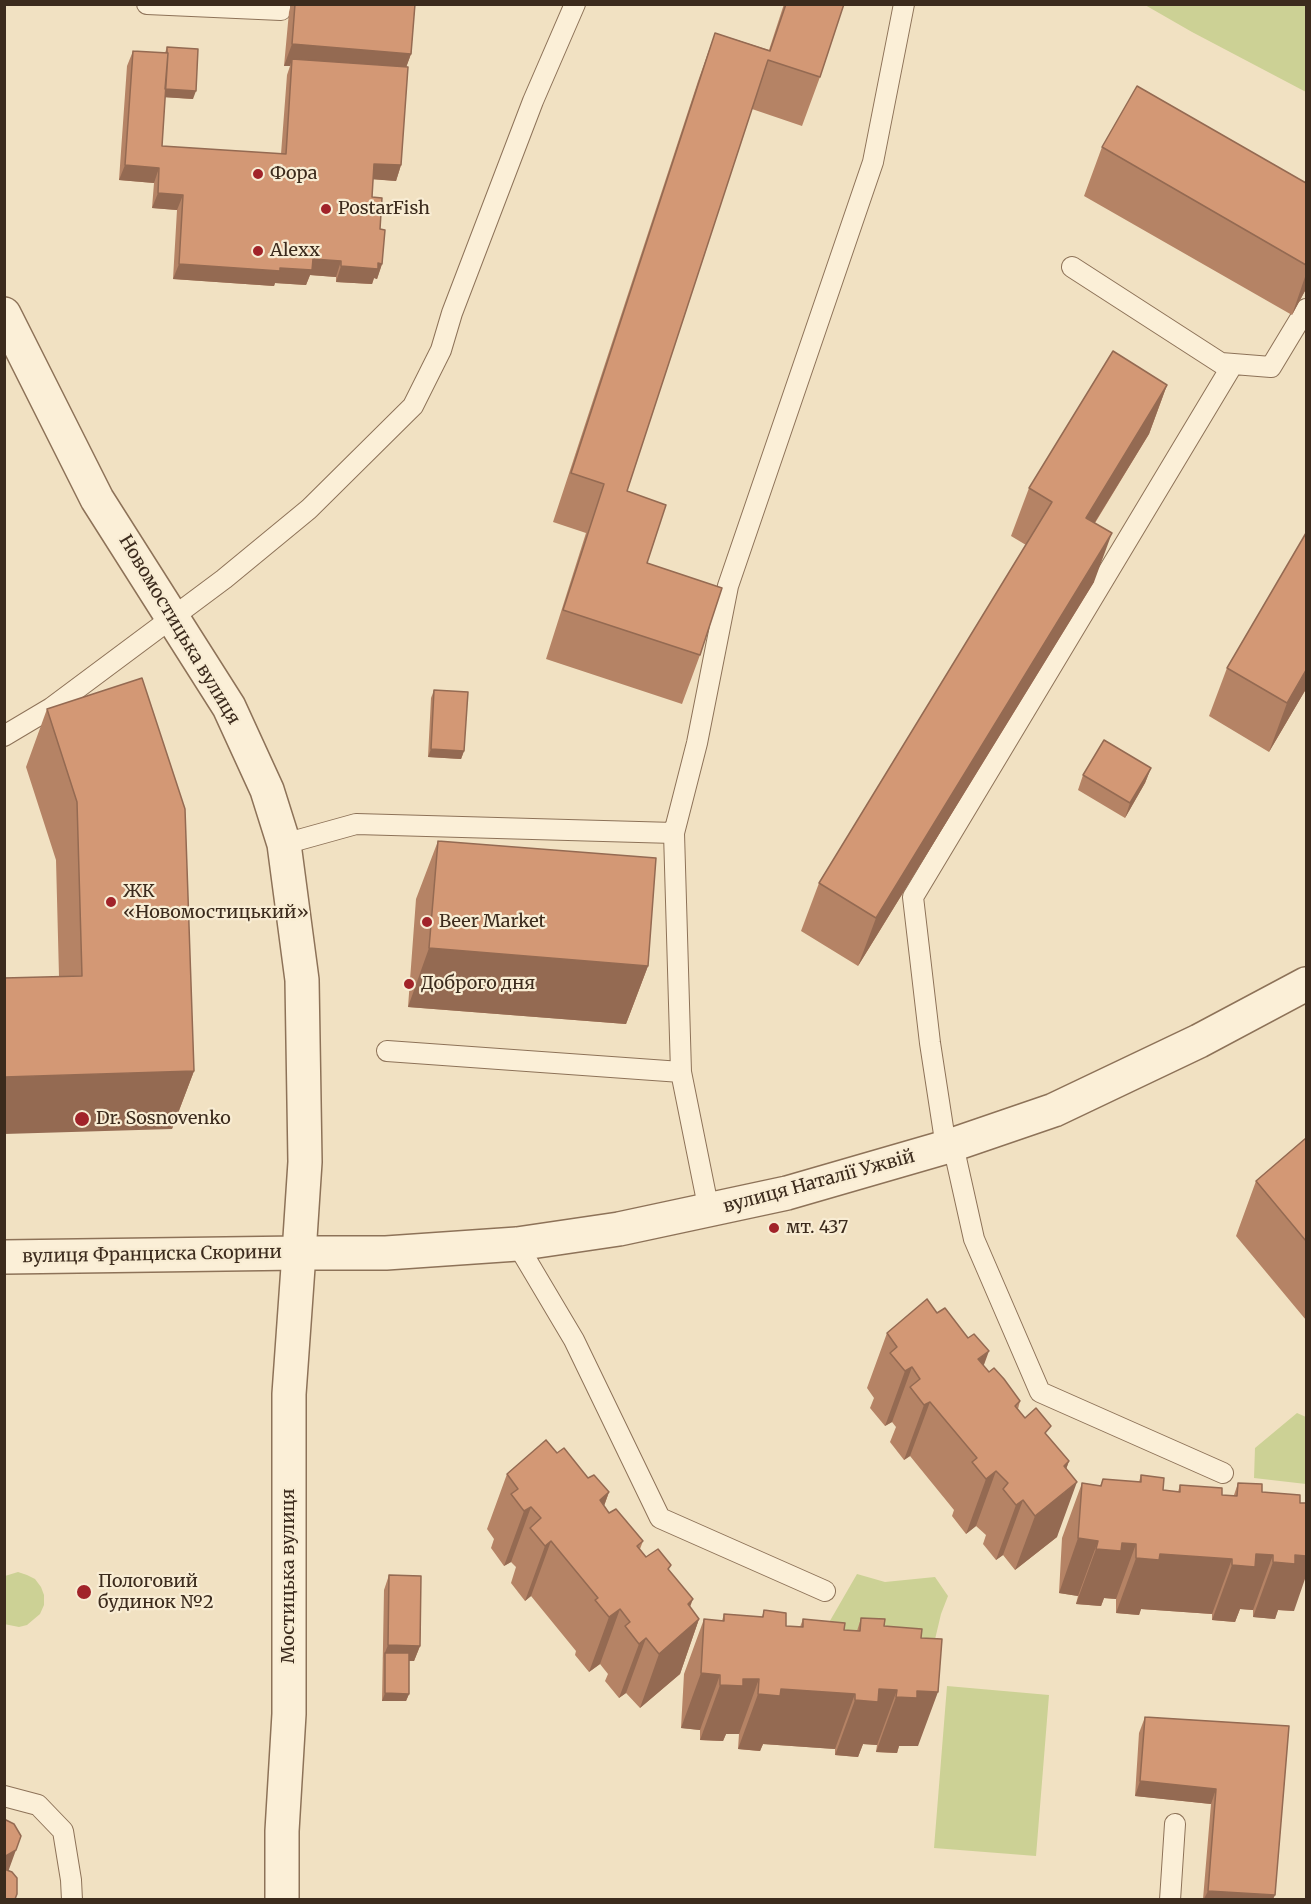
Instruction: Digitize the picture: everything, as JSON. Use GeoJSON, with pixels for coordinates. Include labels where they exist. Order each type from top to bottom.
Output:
{"type":"FeatureCollection","features":[{"type":"Feature","properties":{"kind":"street","name":"Новомостицька вулиця"},"geometry":{"type":"LineString","coordinates":[[4,314],[97,499],[229,707],[267,790],[284,844],[302,980],[305,1162],[298,1253]]}},
{"type":"Feature","properties":{"kind":"street","name":"вулиця Наталії Ужвій"},"geometry":{"type":"LineString","coordinates":[[298,1253],[386,1253],[517,1244],[619,1229],[709,1211],[846,1177],[950,1146],[1054,1110],[1199,1041],[1306,984]]}},
{"type":"Feature","properties":{"kind":"street","name":"вулиця Франциска Скорини"},"geometry":{"type":"LineString","coordinates":[[4,1257],[298,1253]]}},
{"type":"Feature","properties":{"kind":"street","name":"Мостицька вулиця"},"geometry":{"type":"LineString","coordinates":[[282,1899],[282,1832],[289,1714],[289,1394],[298,1253]]}},
{"type":"Feature","properties":{"kind":"lane"},"geometry":{"type":"LineString","coordinates":[[147,4],[282,10]]}},
{"type":"Feature","properties":{"kind":"lane"},"geometry":{"type":"LineString","coordinates":[[4,736],[51,708],[224,579],[309,509],[413,406],[441,350],[452,313],[533,101],[575,4]]}},
{"type":"Feature","properties":{"kind":"lane"},"geometry":{"type":"LineString","coordinates":[[709,1211],[681,1071],[674,833],[697,743],[728,586],[873,162],[904,4]]}},
{"type":"Feature","properties":{"kind":"lane"},"geometry":{"type":"LineString","coordinates":[[1072,267],[1230,369],[913,897],[930,1043],[950,1146],[974,1239],[1040,1392],[1223,1473]]}},
{"type":"Feature","properties":{"kind":"lane"},"geometry":{"type":"LineString","coordinates":[[1221,363],[1271,367],[1306,309]]}},
{"type":"Feature","properties":{"kind":"lane"},"geometry":{"type":"LineString","coordinates":[[284,844],[356,824],[674,833]]}},
{"type":"Feature","properties":{"kind":"lane"},"geometry":{"type":"LineString","coordinates":[[387,1051],[681,1071]]}},
{"type":"Feature","properties":{"kind":"lane"},"geometry":{"type":"LineString","coordinates":[[517,1244],[574,1340],[660,1518],[825,1591]]}},
{"type":"Feature","properties":{"kind":"lane"},"geometry":{"type":"LineString","coordinates":[[4,1796],[38,1805],[63,1831],[72,1899]]}},
{"type":"Feature","properties":{"kind":"lane"},"geometry":{"type":"LineString","coordinates":[[1170,1899],[1175,1824]]}},
{"type":"Feature","properties":{"kind":"green space"},"geometry":{"type":"Polygon","coordinates":[[[1145,5],[1306,5],[1306,92],[1192,32],[1145,5]]]}},
{"type":"Feature","properties":{"kind":"green space"},"geometry":{"type":"Polygon","coordinates":[[[1297,1413],[1306,1417],[1306,1484],[1254,1478],[1255,1448],[1297,1413]]]}},
{"type":"Feature","properties":{"kind":"green space"},"geometry":{"type":"Polygon","coordinates":[[[18,1572],[35,1579],[44,1595],[44,1605],[40,1614],[27,1625],[19,1627],[4,1624],[5,1576],[18,1572]]]}},
{"type":"Feature","properties":{"kind":"green space"},"geometry":{"type":"Polygon","coordinates":[[[857,1574],[885,1582],[935,1577],[948,1596],[932,1652],[827,1643],[827,1626],[857,1574]]]}},
{"type":"Feature","properties":{"kind":"green space"},"geometry":{"type":"Polygon","coordinates":[[[947,1686],[1049,1695],[1036,1856],[934,1848],[947,1686]]]}},
{"type":"Feature","properties":{"kind":"building"},"geometry":{"type":"Polygon","coordinates":[[[295,4],[415,4],[411,54],[292,44],[295,4]]]}},
{"type":"Feature","properties":{"kind":"building"},"geometry":{"type":"Polygon","coordinates":[[[786,4],[844,4],[820,77],[768,60],[627,491],[666,505],[647,563],[722,588],[700,655],[563,610],[604,484],[571,473],[715,33],[770,51],[786,4]]]}},
{"type":"Feature","properties":{"kind":"building"},"geometry":{"type":"Polygon","coordinates":[[[167,47],[198,49],[196,91],[165,89],[167,47]]]}},
{"type":"Feature","properties":{"kind":"building","name":"Фора"},"geometry":{"type":"Polygon","coordinates":[[[133,51],[168,53],[162,146],[286,154],[292,59],[408,67],[401,165],[374,164],[372,197],[382,198],[380,229],[385,230],[382,264],[378,263],[378,269],[341,266],[341,261],[313,259],[312,270],[280,268],[280,271],[179,264],[183,195],[158,193],[159,168],[125,165],[133,51]]]}},
{"type":"Feature","properties":{"kind":"building"},"geometry":{"type":"Polygon","coordinates":[[[1137,86],[1306,183],[1306,265],[1102,147],[1137,86]]]}},
{"type":"Feature","properties":{"kind":"building"},"geometry":{"type":"Polygon","coordinates":[[[1113,351],[1167,385],[1086,518],[1112,533],[876,918],[819,883],[1052,502],[1029,488],[1113,351]]]}},
{"type":"Feature","properties":{"kind":"building"},"geometry":{"type":"Polygon","coordinates":[[[1306,533],[1306,670],[1287,703],[1227,668],[1306,533]]]}},
{"type":"Feature","properties":{"kind":"building","name":"ЖК «Новомостицький»"},"geometry":{"type":"Polygon","coordinates":[[[142,678],[185,809],[194,1071],[4,1077],[4,978],[82,976],[77,802],[47,709],[142,678]]]}},
{"type":"Feature","properties":{"kind":"building"},"geometry":{"type":"Polygon","coordinates":[[[434,690],[468,692],[464,751],[431,749],[434,690]]]}},
{"type":"Feature","properties":{"kind":"building"},"geometry":{"type":"Polygon","coordinates":[[[1104,740],[1151,768],[1130,803],[1083,775],[1104,740]]]}},
{"type":"Feature","properties":{"kind":"building"},"geometry":{"type":"Polygon","coordinates":[[[438,841],[656,858],[648,966],[429,948],[438,841]]]}},
{"type":"Feature","properties":{"kind":"building"},"geometry":{"type":"Polygon","coordinates":[[[1306,1138],[1306,1241],[1256,1181],[1306,1138]]]}},
{"type":"Feature","properties":{"kind":"building"},"geometry":{"type":"Polygon","coordinates":[[[927,1299],[937,1313],[945,1308],[968,1338],[974,1334],[989,1351],[978,1359],[989,1372],[994,1368],[1004,1379],[1020,1401],[1015,1406],[1025,1418],[1036,1408],[1051,1426],[1045,1433],[1069,1461],[1064,1466],[1077,1482],[1035,1516],[1023,1500],[1016,1505],[1003,1489],[1008,1483],[996,1471],[986,1479],[972,1462],[977,1458],[930,1402],[924,1405],[910,1387],[920,1379],[912,1367],[905,1371],[890,1353],[897,1347],[887,1333],[927,1299]]]}},
{"type":"Feature","properties":{"kind":"building"},"geometry":{"type":"Polygon","coordinates":[[[546,1440],[557,1453],[564,1448],[588,1478],[594,1475],[609,1492],[600,1500],[609,1513],[616,1509],[643,1541],[637,1546],[646,1557],[658,1549],[671,1565],[668,1569],[693,1599],[688,1604],[699,1619],[659,1654],[646,1638],[639,1644],[625,1626],[630,1622],[620,1609],[609,1617],[595,1600],[598,1598],[551,1541],[545,1546],[530,1528],[541,1518],[531,1507],[524,1511],[511,1494],[518,1489],[507,1474],[546,1440]]]}},
{"type":"Feature","properties":{"kind":"building"},"geometry":{"type":"Polygon","coordinates":[[[1141,1475],[1164,1478],[1163,1490],[1180,1492],[1180,1485],[1222,1488],[1222,1495],[1237,1496],[1238,1483],[1262,1484],[1262,1492],[1300,1495],[1300,1503],[1306,1503],[1306,1556],[1295,1555],[1295,1564],[1273,1562],[1273,1555],[1256,1554],[1255,1567],[1232,1565],[1232,1559],[1160,1554],[1159,1560],[1136,1558],[1136,1544],[1122,1543],[1121,1551],[1096,1549],[1098,1541],[1078,1538],[1082,1483],[1101,1486],[1103,1479],[1141,1482],[1141,1475]]]}},
{"type":"Feature","properties":{"kind":"building"},"geometry":{"type":"Polygon","coordinates":[[[389,1575],[421,1576],[420,1646],[388,1645],[389,1575]]]}},
{"type":"Feature","properties":{"kind":"building"},"geometry":{"type":"Polygon","coordinates":[[[764,1610],[786,1613],[786,1626],[803,1627],[803,1619],[845,1623],[844,1630],[860,1631],[861,1618],[885,1619],[884,1626],[922,1629],[921,1638],[942,1639],[938,1692],[917,1691],[917,1698],[896,1697],[897,1690],[879,1689],[878,1702],[855,1700],[855,1694],[781,1689],[780,1696],[758,1694],[759,1679],[743,1679],[743,1686],[720,1685],[720,1675],[701,1673],[704,1619],[724,1621],[724,1614],[763,1617],[764,1610]]]}},
{"type":"Feature","properties":{"kind":"building"},"geometry":{"type":"Polygon","coordinates":[[[385,1653],[409,1653],[409,1694],[385,1693],[385,1653]]]}},
{"type":"Feature","properties":{"kind":"building"},"geometry":{"type":"Polygon","coordinates":[[[1145,1717],[1289,1726],[1275,1895],[1208,1891],[1216,1789],[1140,1781],[1145,1717]]]}},
{"type":"Feature","properties":{"kind":"building"},"geometry":{"type":"Polygon","coordinates":[[[4,1819],[14,1824],[21,1836],[16,1850],[4,1857],[4,1819]]]}},
{"type":"Feature","properties":{"kind":"building"},"geometry":{"type":"Polygon","coordinates":[[[4,1869],[12,1872],[17,1878],[15,1899],[4,1899],[4,1869]]]}},
{"type":"Feature","properties":{"kind":"place","name":"Фора"},"geometry":{"type":"Point","coordinates":[258,174]}},
{"type":"Feature","properties":{"kind":"place","name":"PostarFish"},"geometry":{"type":"Point","coordinates":[326,209]}},
{"type":"Feature","properties":{"kind":"place","name":"Alexx"},"geometry":{"type":"Point","coordinates":[258,251]}},
{"type":"Feature","properties":{"kind":"place","name":"ЖК «Новомостицький»"},"geometry":{"type":"Point","coordinates":[111,902]}},
{"type":"Feature","properties":{"kind":"place","name":"Beer Market"},"geometry":{"type":"Point","coordinates":[427,922]}},
{"type":"Feature","properties":{"kind":"place","name":"Доброго дня"},"geometry":{"type":"Point","coordinates":[409,984]}},
{"type":"Feature","properties":{"kind":"place","name":"Dr. Sosnovenko"},"geometry":{"type":"Point","coordinates":[82,1119]}},
{"type":"Feature","properties":{"kind":"place","name":"мт. 437"},"geometry":{"type":"Point","coordinates":[774,1228]}},
{"type":"Feature","properties":{"kind":"place","name":"Пологовий будинок №2"},"geometry":{"type":"Point","coordinates":[84,1592]}}]}
